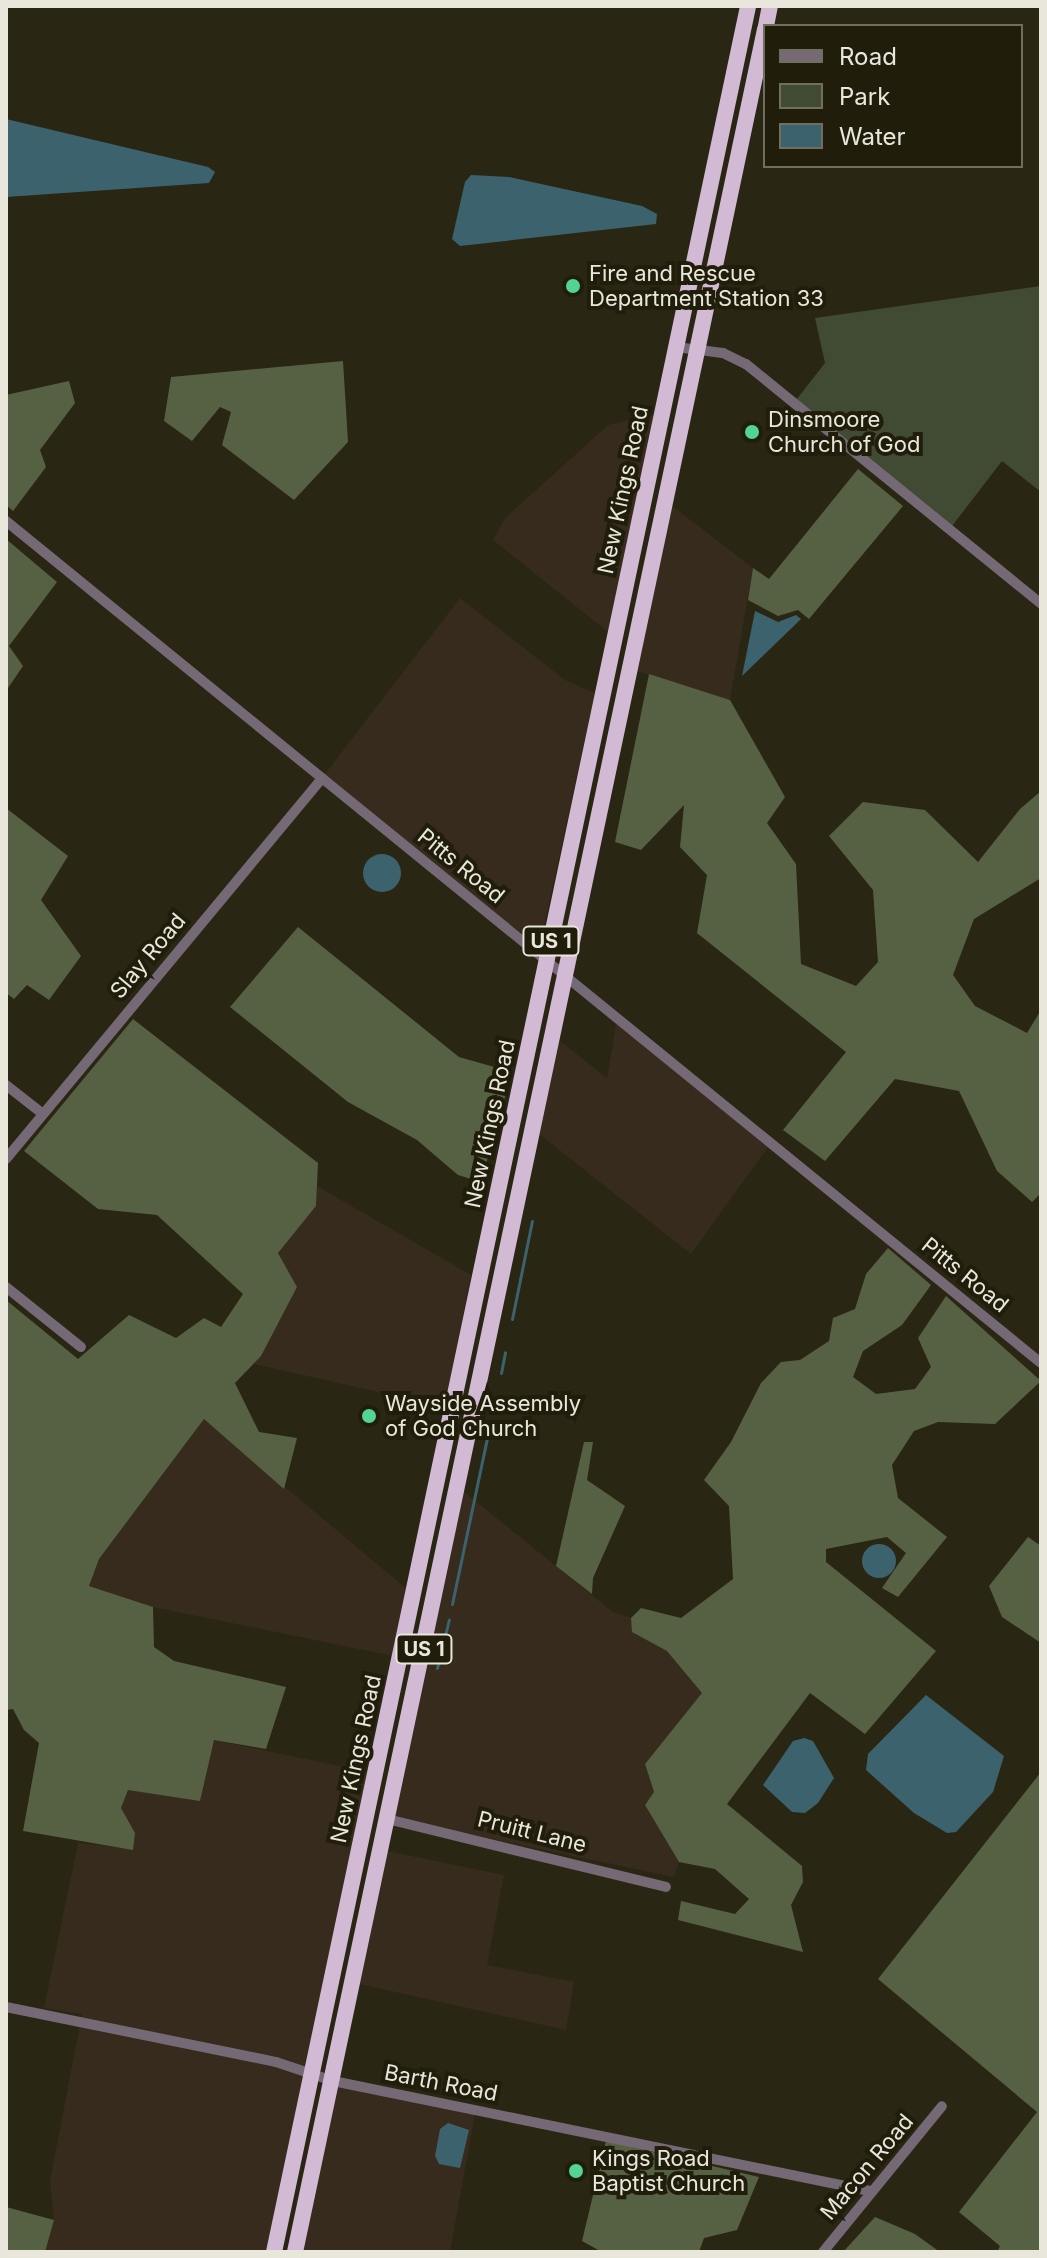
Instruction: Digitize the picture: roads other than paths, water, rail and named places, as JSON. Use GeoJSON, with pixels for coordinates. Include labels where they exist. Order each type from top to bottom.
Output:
{"type":"FeatureCollection","features":[{"type":"Feature","properties":{"kind":"highway","name":"New Kings Road"},"geometry":{"type":"LineString","coordinates":[[274,2252],[748,6]]}},
{"type":"Feature","properties":{"kind":"highway","name":"New Kings Road"},"geometry":{"type":"LineString","coordinates":[[295,2252],[763,38]]}},
{"type":"Feature","properties":{"kind":"street"},"geometry":{"type":"LineString","coordinates":[[693,265],[715,266]]}},
{"type":"Feature","properties":{"kind":"street"},"geometry":{"type":"LineString","coordinates":[[676,347],[746,364],[1041,604]]}},
{"type":"Feature","properties":{"kind":"street","name":"Pitts Road"},"geometry":{"type":"LineString","coordinates":[[6,521],[1041,1363]]}},
{"type":"Feature","properties":{"kind":"street"},"geometry":{"type":"LineString","coordinates":[[612,652],[633,655]]}},
{"type":"Feature","properties":{"kind":"street","name":"Slay Road"},"geometry":{"type":"LineString","coordinates":[[6,1159],[322,778]]}},
{"type":"Feature","properties":{"kind":"street"},"geometry":{"type":"LineString","coordinates":[[6,1085],[43,1114]]}},
{"type":"Feature","properties":{"kind":"street"},"geometry":{"type":"LineString","coordinates":[[6,1287],[81,1347]]}},
{"type":"Feature","properties":{"kind":"street"},"geometry":{"type":"LineString","coordinates":[[468,1335],[489,1340]]}},
{"type":"Feature","properties":{"kind":"street"},"geometry":{"type":"LineString","coordinates":[[390,1704],[412,1708]]}},
{"type":"Feature","properties":{"kind":"street","name":"Pruitt Lane"},"geometry":{"type":"LineString","coordinates":[[387,1819],[666,1887]]}},
{"type":"Feature","properties":{"kind":"street","name":"Barth Road"},"geometry":{"type":"LineString","coordinates":[[6,2007],[312,2072],[333,2081],[870,2191]]}},
{"type":"Feature","properties":{"kind":"street","name":"Macon Road"},"geometry":{"type":"LineString","coordinates":[[823,2252],[942,2106]]}},
{"type":"Feature","properties":{"kind":"water"},"geometry":{"type":"Polygon","coordinates":[[[6,119],[208,167],[215,172],[209,183],[6,197],[6,119]]]}},
{"type":"Feature","properties":{"kind":"water"},"geometry":{"type":"Polygon","coordinates":[[[471,175],[509,177],[642,206],[657,214],[656,224],[460,246],[452,239],[465,182],[471,175]]]}},
{"type":"Feature","properties":{"kind":"water"},"geometry":{"type":"Polygon","coordinates":[[[755,611],[778,622],[796,615],[801,619],[742,676],[755,611]]]}},
{"type":"Feature","properties":{"kind":"water"},"geometry":{"type":"Polygon","coordinates":[[[382,854],[396,859],[401,873],[396,887],[382,892],[368,887],[363,873],[368,859],[382,854]]]}},
{"type":"Feature","properties":{"kind":"water"},"geometry":{"type":"Polygon","coordinates":[[[879,1544],[891,1549],[896,1561],[891,1573],[879,1578],[867,1573],[862,1561],[867,1549],[879,1544]]]}},
{"type":"Feature","properties":{"kind":"water"},"geometry":{"type":"Polygon","coordinates":[[[926,1695],[1004,1756],[993,1792],[956,1832],[947,1833],[914,1813],[866,1770],[868,1754],[926,1695]]]}},
{"type":"Feature","properties":{"kind":"water"},"geometry":{"type":"Polygon","coordinates":[[[804,1738],[813,1741],[834,1778],[818,1803],[805,1813],[792,1812],[763,1785],[793,1741],[804,1738]]]}},
{"type":"Feature","properties":{"kind":"water"},"geometry":{"type":"Polygon","coordinates":[[[448,2123],[469,2130],[460,2168],[439,2164],[435,2156],[440,2129],[448,2123]]]}},
{"type":"Feature","properties":{"kind":"waterway"},"geometry":{"type":"LineString","coordinates":[[512,1319],[532,1221]]}},
{"type":"Feature","properties":{"kind":"waterway"},"geometry":{"type":"LineString","coordinates":[[501,1373],[505,1352]]}},
{"type":"Feature","properties":{"kind":"waterway"},"geometry":{"type":"LineString","coordinates":[[452,1604],[489,1429]]}},
{"type":"Feature","properties":{"kind":"waterway"},"geometry":{"type":"LineString","coordinates":[[437,1668],[449,1619]]}},
{"type":"Feature","properties":{"kind":"place","name":"Fire and Rescue Department Station 33"},"geometry":{"type":"Point","coordinates":[573,286]}},
{"type":"Feature","properties":{"kind":"place","name":"Dinsmoore Church of God"},"geometry":{"type":"Point","coordinates":[752,432]}},
{"type":"Feature","properties":{"kind":"place","name":"Wayside Assembly of God Church"},"geometry":{"type":"Point","coordinates":[369,1416]}},
{"type":"Feature","properties":{"kind":"place","name":"Kings Road Baptist Church"},"geometry":{"type":"Point","coordinates":[576,2171]}}]}
